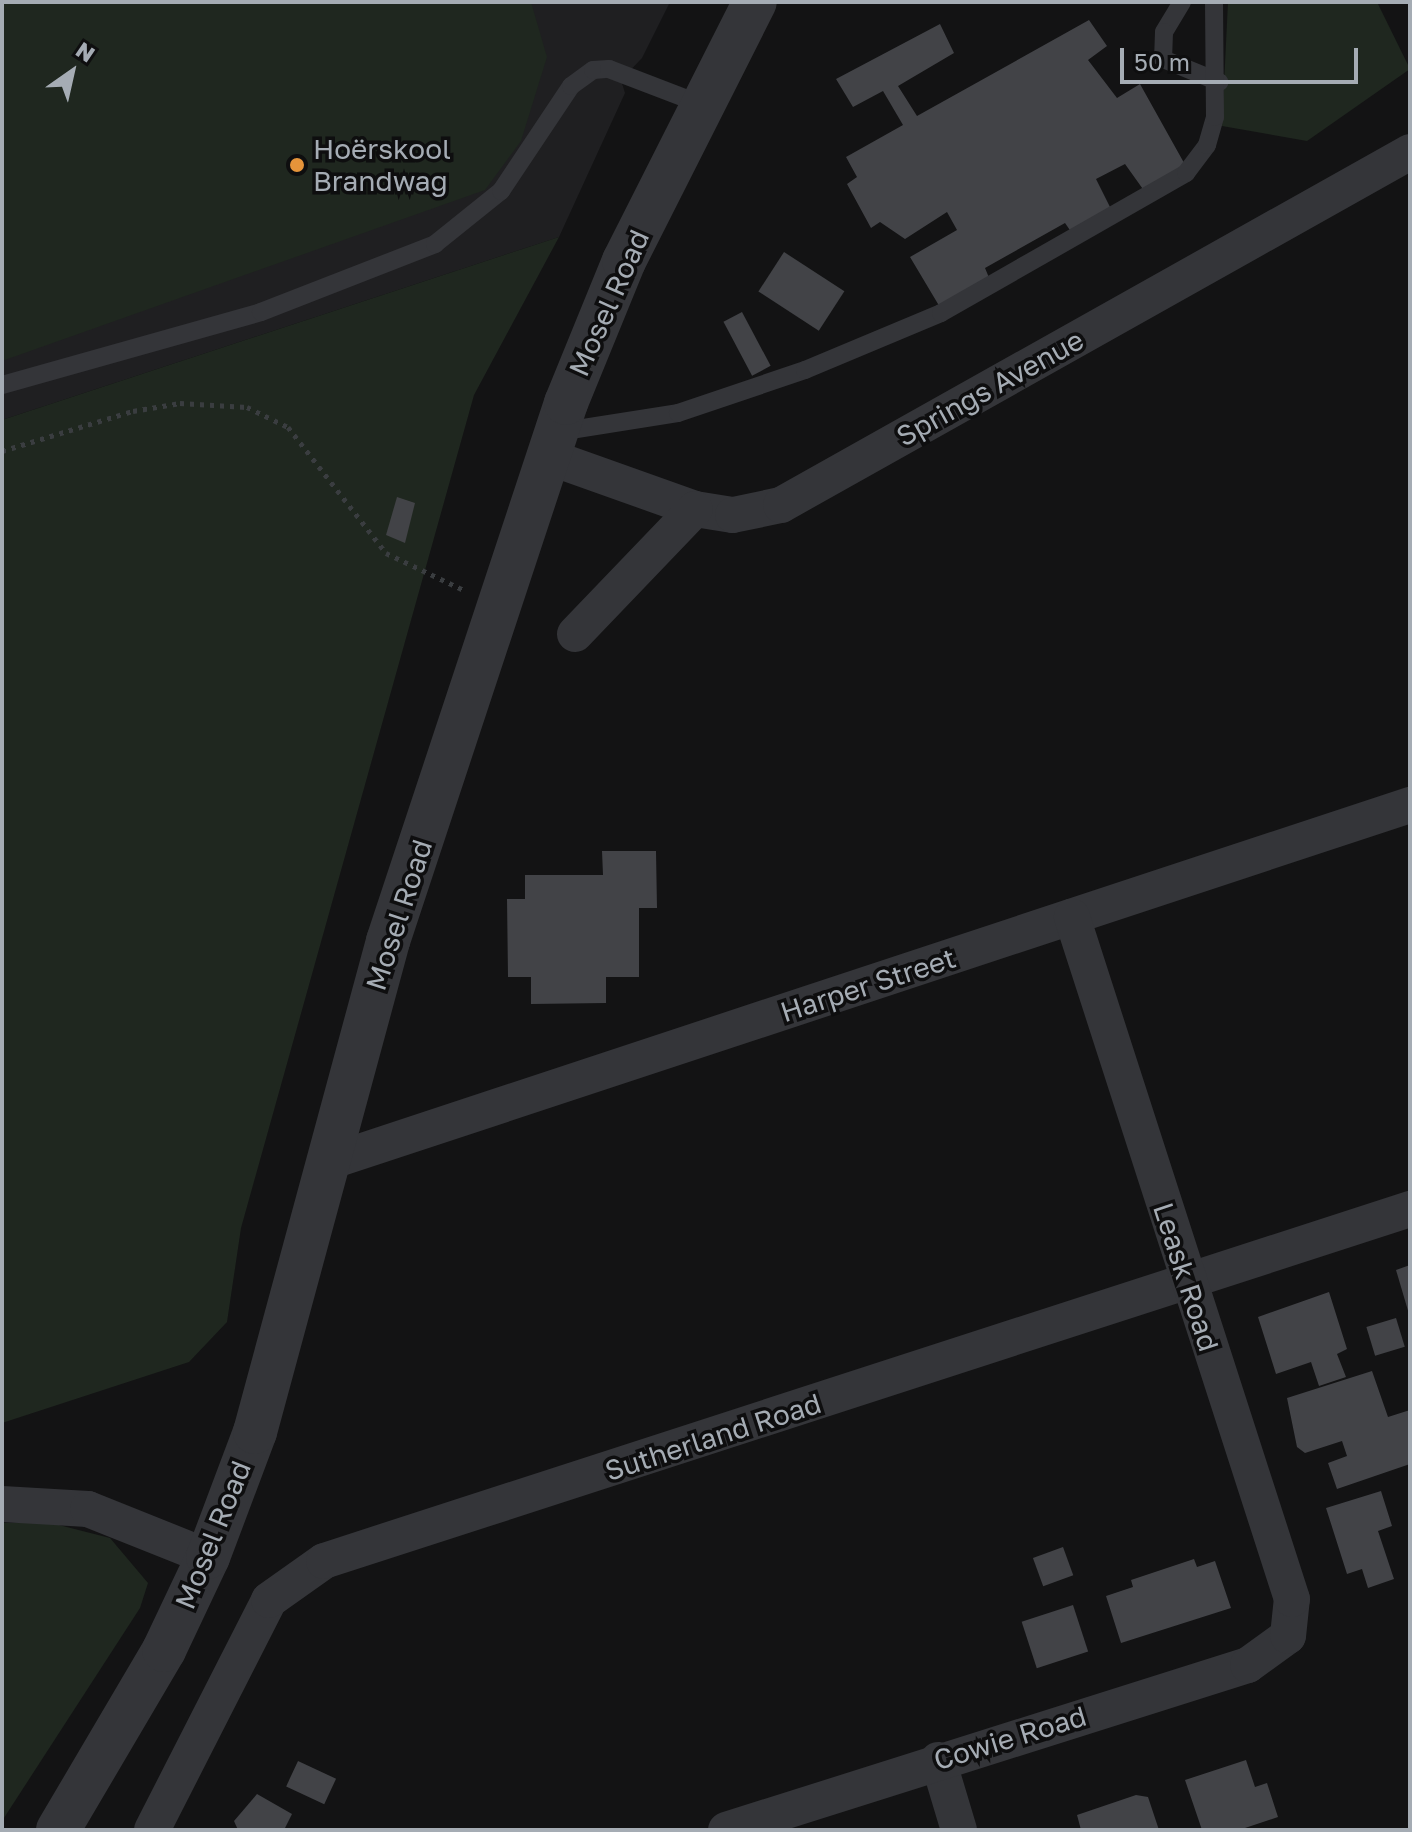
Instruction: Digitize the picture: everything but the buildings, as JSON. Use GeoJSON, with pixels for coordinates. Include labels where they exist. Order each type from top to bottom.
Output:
{"type":"FeatureCollection","features":[{"type":"Feature","properties":{"kind":"street","name":"Mosel Road"},"geometry":{"type":"LineString","coordinates":[[58,1830],[164,1650],[208,1557],[255,1432],[388,941],[505,605],[553,444],[624,261],[755,2]]}},
{"type":"Feature","properties":{"kind":"street","name":"Springs Avenue"},"geometry":{"type":"LineString","coordinates":[[553,444],[695,509],[733,515],[781,505],[1410,152]]}},
{"type":"Feature","properties":{"kind":"street"},"geometry":{"type":"LineString","coordinates":[[575,634],[695,509]]}},
{"type":"Feature","properties":{"kind":"street","name":"Harper Street"},"geometry":{"type":"LineString","coordinates":[[326,1163],[1410,805]]}},
{"type":"Feature","properties":{"kind":"street","name":"Leask Road"},"geometry":{"type":"LineString","coordinates":[[1072,917],[1188,1285],[1292,1599],[1288,1636]]}},
{"type":"Feature","properties":{"kind":"street","name":"Sutherland Road"},"geometry":{"type":"LineString","coordinates":[[152,1830],[240,1654],[290,1578],[324,1561],[1188,1285],[1410,1209]]}},
{"type":"Feature","properties":{"kind":"street"},"geometry":{"type":"LineString","coordinates":[[2,1504],[88,1509],[208,1557]]}},
{"type":"Feature","properties":{"kind":"street","name":"Cowie Road"},"geometry":{"type":"LineString","coordinates":[[726,1830],[938,1760],[1248,1665],[1288,1636]]}},
{"type":"Feature","properties":{"kind":"street"},"geometry":{"type":"LineString","coordinates":[[938,1760],[959,1830]]}},
{"type":"Feature","properties":{"kind":"lane"},"geometry":{"type":"LineString","coordinates":[[1182,2],[1164,32],[1163,59],[1219,82]]}},
{"type":"Feature","properties":{"kind":"lane"},"geometry":{"type":"LineString","coordinates":[[553,444],[678,413],[941,313],[1186,173],[1207,145],[1219,82],[1214,2]]}},
{"type":"Feature","properties":{"kind":"lane"},"geometry":{"type":"LineString","coordinates":[[2,385],[261,312],[435,244],[501,191],[571,86],[593,70],[623,73],[703,105]]}},
{"type":"Feature","properties":{"kind":"path"},"geometry":{"type":"LineString","coordinates":[[2,451],[133,411],[180,403],[247,407],[288,427],[386,553],[505,605]]}},
{"type":"Feature","properties":{"kind":"shaded area","name":"Hoërskool Brandwag"},"geometry":{"type":"Polygon","coordinates":[[[2,2],[670,2],[642,58],[621,80],[625,93],[559,237],[2,420],[2,2]]]}},
{"type":"Feature","properties":{"kind":"shaded area","name":"Hoërskool Brandwag"},"geometry":{"type":"Polygon","coordinates":[[[2,2],[531,2],[547,57],[521,141],[485,190],[2,361],[2,2]]]}},
{"type":"Feature","properties":{"kind":"shaded area"},"geometry":{"type":"Polygon","coordinates":[[[1228,2],[1377,2],[1410,69],[1307,141],[1222,126],[1228,2]]]}},
{"type":"Feature","properties":{"kind":"shaded area"},"geometry":{"type":"Polygon","coordinates":[[[559,237],[474,395],[241,1228],[227,1322],[189,1362],[2,1423],[2,420],[559,237]]]}},
{"type":"Feature","properties":{"kind":"shaded area"},"geometry":{"type":"Polygon","coordinates":[[[2,1523],[51,1523],[110,1538],[148,1583],[140,1608],[2,1821],[2,1523]]]}},
{"type":"Feature","properties":{"kind":"place","name":"Hoërskool Brandwag"},"geometry":{"type":"Point","coordinates":[297,165]}}]}
